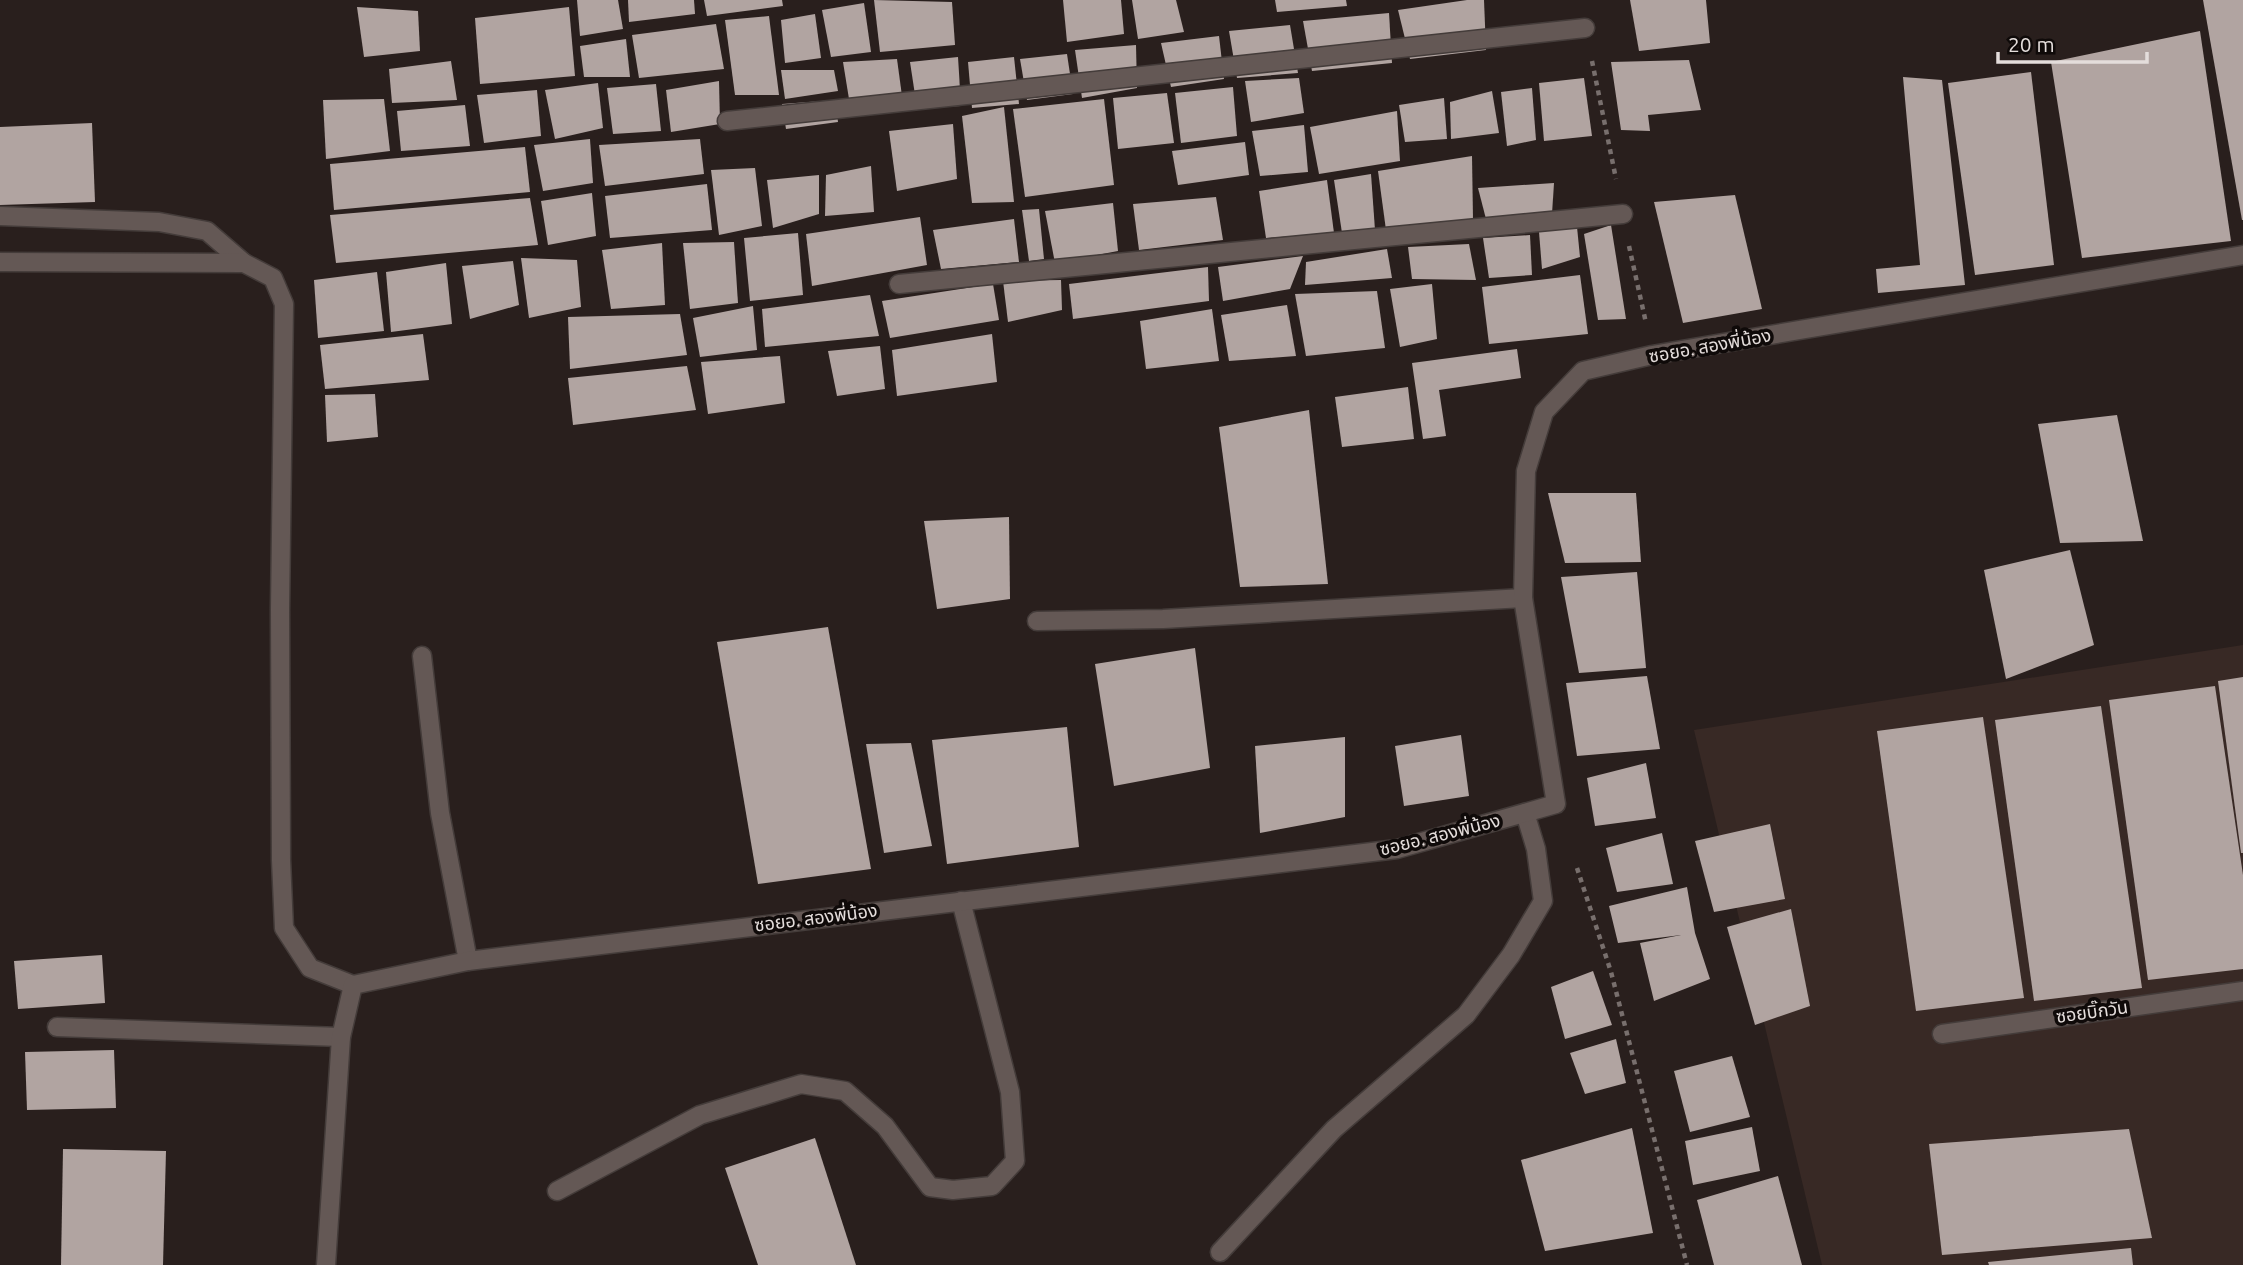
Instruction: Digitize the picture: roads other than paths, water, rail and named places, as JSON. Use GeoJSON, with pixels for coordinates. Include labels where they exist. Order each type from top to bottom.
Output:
{"type":"FeatureCollection","features":[{"type":"Feature","properties":{"kind":"street"},"geometry":{"type":"LineString","coordinates":[[727,121],[1585,28]]}},
{"type":"Feature","properties":{"kind":"street"},"geometry":{"type":"LineString","coordinates":[[898,284],[1623,214]]}},
{"type":"Feature","properties":{"kind":"street"},"geometry":{"type":"LineString","coordinates":[[0,216],[159,222],[207,231],[244,262],[272,278],[284,304],[280,624],[281,860],[284,928],[310,968],[353,985],[341,1037],[326,1265]]}},
{"type":"Feature","properties":{"kind":"street","name":"ซอยอ. สองพี่น้อง"},"geometry":{"type":"LineString","coordinates":[[353,985],[468,961],[1396,849],[1556,804],[1523,598],[1526,471],[1544,412],[1583,371],[1652,355],[2243,255]]}},
{"type":"Feature","properties":{"kind":"street"},"geometry":{"type":"LineString","coordinates":[[0,262],[244,262]]}},
{"type":"Feature","properties":{"kind":"street"},"geometry":{"type":"LineString","coordinates":[[1037,621],[1163,619],[1523,598]]}},
{"type":"Feature","properties":{"kind":"street"},"geometry":{"type":"LineString","coordinates":[[422,656],[440,813],[468,961]]}},
{"type":"Feature","properties":{"kind":"street"},"geometry":{"type":"LineString","coordinates":[[1220,1252],[1334,1129],[1466,1015],[1511,955],[1543,901],[1536,849],[1525,813]]}},
{"type":"Feature","properties":{"kind":"street"},"geometry":{"type":"LineString","coordinates":[[557,1191],[700,1115],[800,1084],[845,1091],[885,1126],[930,1187],[953,1190],[992,1186],[1015,1161],[1010,1093],[961,901]]}},
{"type":"Feature","properties":{"kind":"street","name":"ซอยบิ๊กวัน"},"geometry":{"type":"LineString","coordinates":[[1942,1034],[2243,990]]}},
{"type":"Feature","properties":{"kind":"street"},"geometry":{"type":"LineString","coordinates":[[57,1027],[341,1037]]}}]}
